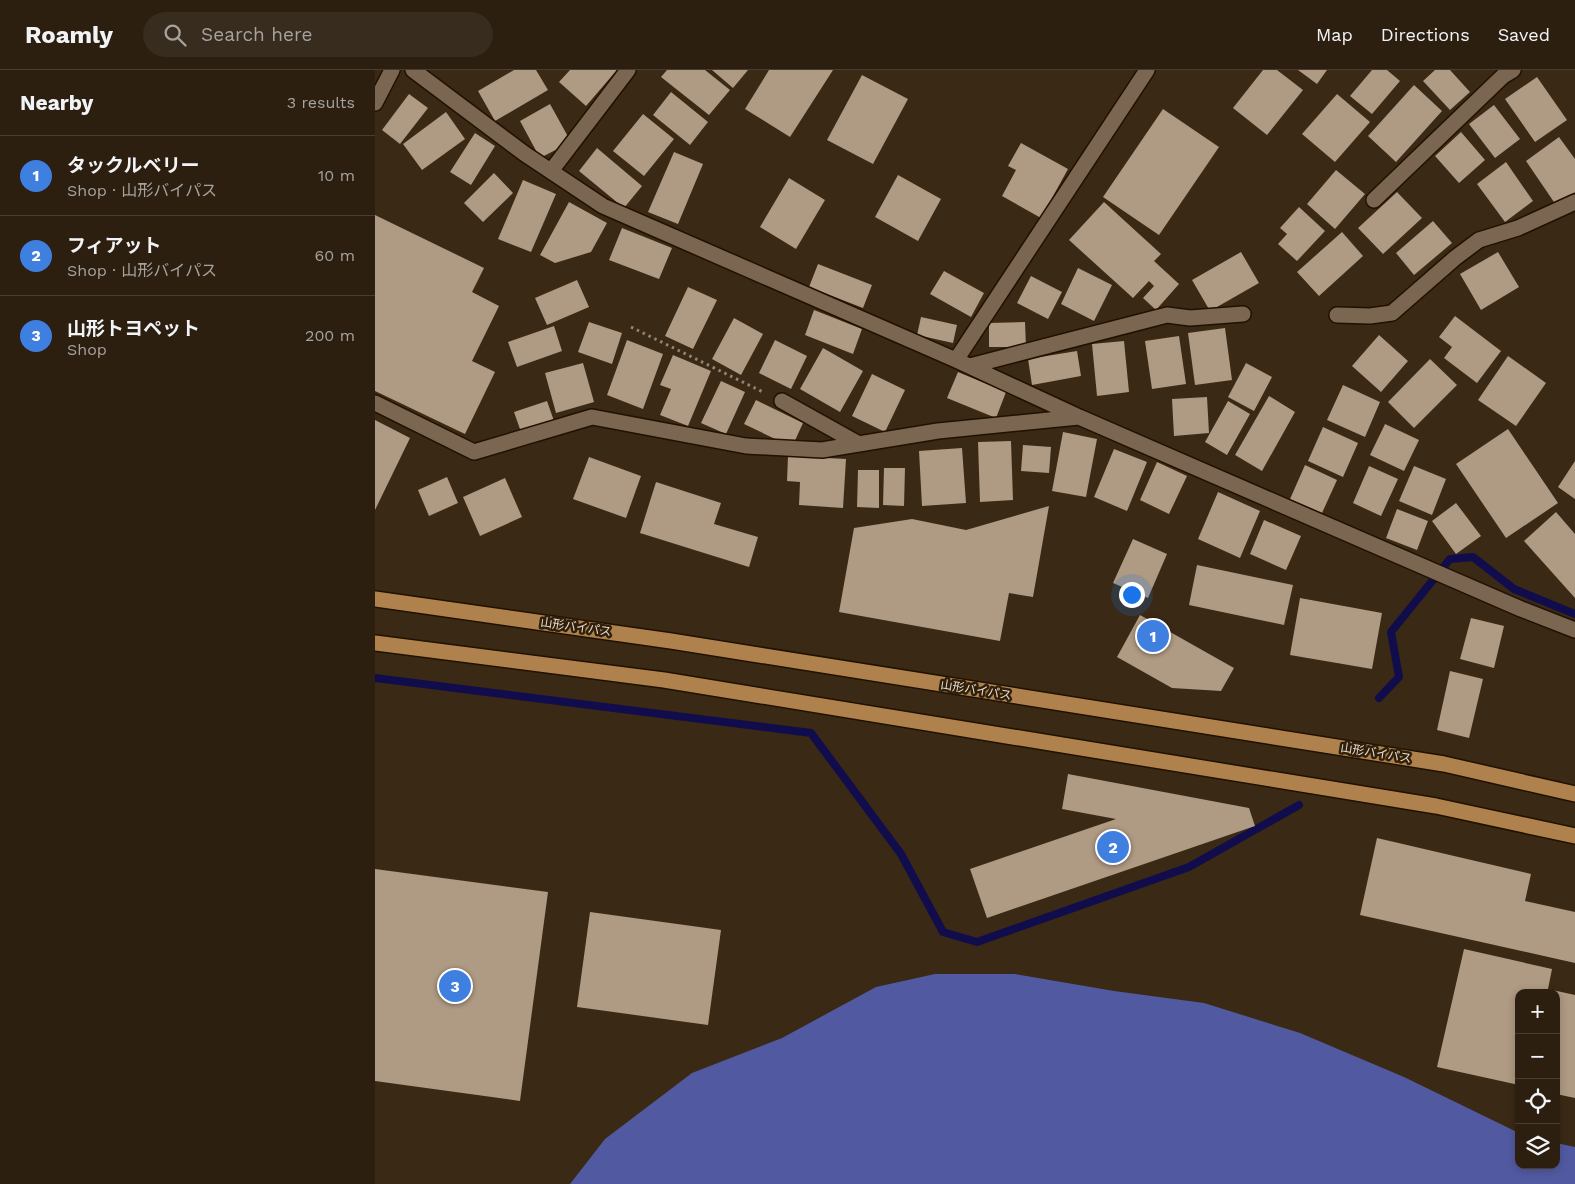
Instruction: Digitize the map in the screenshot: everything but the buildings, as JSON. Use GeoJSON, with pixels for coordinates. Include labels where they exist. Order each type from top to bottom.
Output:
{"type":"FeatureCollection","features":[{"type":"Feature","properties":{"kind":"highway","name":"山形バイパス"},"geometry":{"type":"LineString","coordinates":[[375,599],[680,642],[1444,764],[1575,794]]}},
{"type":"Feature","properties":{"kind":"highway"},"geometry":{"type":"LineString","coordinates":[[375,643],[663,680],[1436,806],[1575,836]]}},
{"type":"Feature","properties":{"kind":"street"},"geometry":{"type":"LineString","coordinates":[[375,103],[392,70]]}},
{"type":"Feature","properties":{"kind":"street"},"geometry":{"type":"LineString","coordinates":[[413,70],[525,154],[603,206],[970,366],[1079,417],[1521,609],[1575,630]]}},
{"type":"Feature","properties":{"kind":"street"},"geometry":{"type":"LineString","coordinates":[[551,172],[628,70]]}},
{"type":"Feature","properties":{"kind":"street"},"geometry":{"type":"LineString","coordinates":[[956,360],[1147,70]]}},
{"type":"Feature","properties":{"kind":"street"},"geometry":{"type":"LineString","coordinates":[[1374,200],[1503,76],[1513,70]]}},
{"type":"Feature","properties":{"kind":"street"},"geometry":{"type":"LineString","coordinates":[[1337,315],[1369,316],[1392,313],[1455,258],[1479,240],[1518,228],[1575,202]]}},
{"type":"Feature","properties":{"kind":"street"},"geometry":{"type":"LineString","coordinates":[[970,366],[1167,315],[1190,318],[1243,314]]}},
{"type":"Feature","properties":{"kind":"street"},"geometry":{"type":"LineString","coordinates":[[782,400],[859,444]]}},
{"type":"Feature","properties":{"kind":"street"},"geometry":{"type":"LineString","coordinates":[[375,403],[474,452],[592,417],[746,446],[822,450],[938,431],[1079,417]]}},
{"type":"Feature","properties":{"kind":"path"},"geometry":{"type":"LineString","coordinates":[[631,328],[782,400]]}},
{"type":"Feature","properties":{"kind":"shaded area"},"geometry":{"type":"Polygon","coordinates":[[[935,974],[1015,974],[1114,991],[1204,1003],[1300,1033],[1404,1077],[1515,1131],[1515,1169],[1560,1169],[1560,1144],[1575,1147],[1575,1184],[570,1184],[605,1139],[692,1073],[782,1038],[876,987],[935,974]]]}},
{"type":"Feature","properties":{"kind":"waterway"},"geometry":{"type":"LineString","coordinates":[[1379,698],[1399,677],[1391,632],[1450,559],[1473,557],[1514,589],[1575,614]]}},
{"type":"Feature","properties":{"kind":"waterway"},"geometry":{"type":"LineString","coordinates":[[375,678],[811,733],[901,854],[943,932],[977,942],[1189,867],[1299,805]]}},
{"type":"Feature","properties":{"kind":"place","name":"タックルベリー"},"geometry":{"type":"Point","coordinates":[1153,636]}},
{"type":"Feature","properties":{"kind":"place","name":"フィアット"},"geometry":{"type":"Point","coordinates":[1113,847]}},
{"type":"Feature","properties":{"kind":"place","name":"山形トヨペット"},"geometry":{"type":"Point","coordinates":[455,986]}}]}
